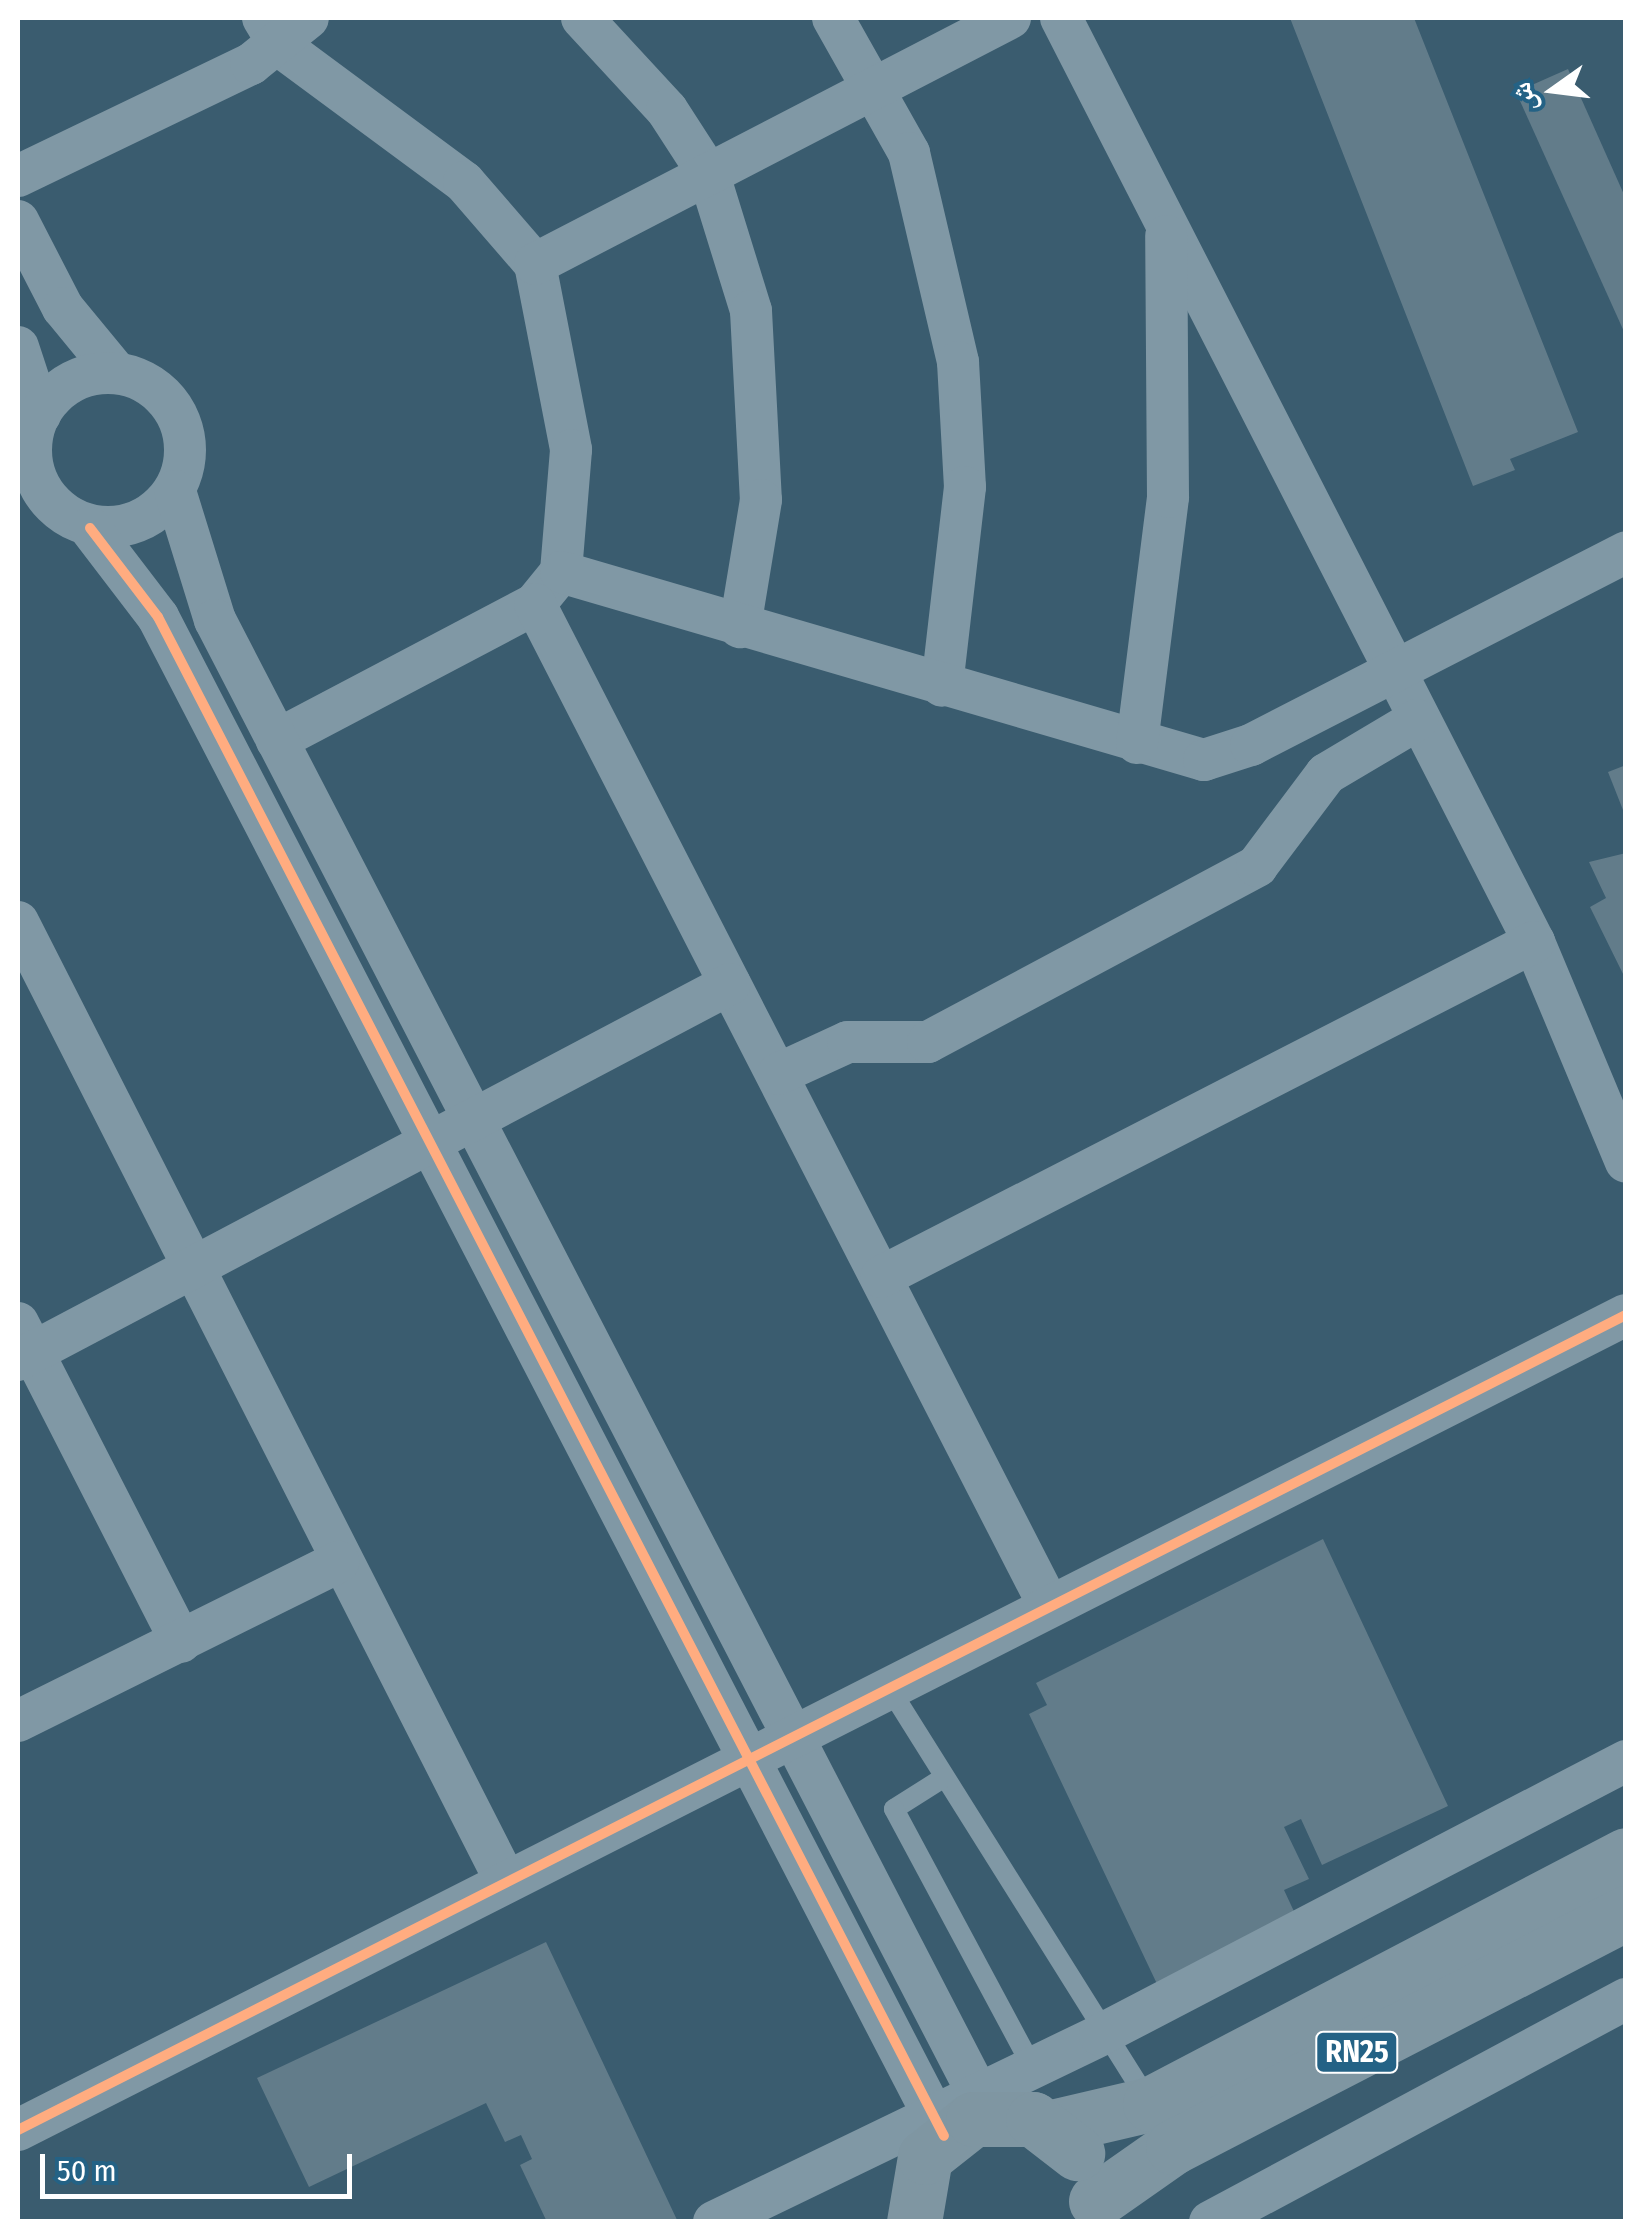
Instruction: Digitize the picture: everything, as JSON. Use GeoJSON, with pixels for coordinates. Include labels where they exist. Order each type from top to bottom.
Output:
{"type":"FeatureCollection","features":[{"type":"Feature","properties":{"kind":"main road","name":"RN25"},"geometry":{"type":"LineString","coordinates":[[960,2114],[1052,2127],[1150,2104],[1626,1855]]}},
{"type":"Feature","properties":{"kind":"main road","name":"RN25"},"geometry":{"type":"LineString","coordinates":[[1052,2127],[1081,2160],[1095,2212],[1174,2147],[1626,1913]]}},
{"type":"Feature","properties":{"kind":"main road"},"geometry":{"type":"LineString","coordinates":[[909,2218],[920,2170],[960,2114]]}},
{"type":"Feature","properties":{"kind":"street"},"geometry":{"type":"LineString","coordinates":[[582,18],[667,110],[709,174],[760,370],[761,500],[740,627]]}},
{"type":"Feature","properties":{"kind":"street"},"geometry":{"type":"LineString","coordinates":[[833,18],[880,86],[931,219],[960,381],[965,487],[942,686]]}},
{"type":"Feature","properties":{"kind":"street"},"geometry":{"type":"LineString","coordinates":[[535,264],[1010,18]]}},
{"type":"Feature","properties":{"kind":"street"},"geometry":{"type":"LineString","coordinates":[[1062,18],[1391,672],[1534,942],[1626,1162]]}},
{"type":"Feature","properties":{"kind":"street"},"geometry":{"type":"LineString","coordinates":[[18,176],[284,27],[464,182],[535,264],[571,450],[548,588],[730,984],[1047,1602]]}},
{"type":"Feature","properties":{"kind":"street"},"geometry":{"type":"LineString","coordinates":[[18,220],[63,308],[115,371],[147,383],[180,419],[184,468],[175,491],[138,522],[90,528]]}},
{"type":"Feature","properties":{"kind":"street"},"geometry":{"type":"LineString","coordinates":[[1137,743],[1168,497],[1166,224]]}},
{"type":"Feature","properties":{"kind":"street"},"geometry":{"type":"LineString","coordinates":[[18,346],[40,414],[28,490],[90,528],[158,616],[435,1144],[746,1759],[960,2114]]}},
{"type":"Feature","properties":{"kind":"street"},"geometry":{"type":"LineString","coordinates":[[40,414],[64,385],[115,371]]}},
{"type":"Feature","properties":{"kind":"street"},"geometry":{"type":"LineString","coordinates":[[175,491],[215,620],[792,1734],[960,2114]]}},
{"type":"Feature","properties":{"kind":"street"},"geometry":{"type":"LineString","coordinates":[[278,740],[548,588],[740,627],[1204,760],[1228,756],[1626,552]]}},
{"type":"Feature","properties":{"kind":"street"},"geometry":{"type":"LineString","coordinates":[[778,1074],[848,1042],[928,1042],[1257,866],[1326,774],[1417,720]]}},
{"type":"Feature","properties":{"kind":"street"},"geometry":{"type":"LineString","coordinates":[[18,922],[339,1562],[506,1882]]}},
{"type":"Feature","properties":{"kind":"street"},"geometry":{"type":"LineString","coordinates":[[881,1277],[1534,942]]}},
{"type":"Feature","properties":{"kind":"street"},"geometry":{"type":"LineString","coordinates":[[181,1642],[23,1345],[192,1270],[477,1123],[730,984]]}},
{"type":"Feature","properties":{"kind":"street"},"geometry":{"type":"LineString","coordinates":[[18,2130],[1047,1602],[1626,1315]]}},
{"type":"Feature","properties":{"kind":"street"},"geometry":{"type":"LineString","coordinates":[[20,1713],[181,1642],[339,1562]]}},
{"type":"Feature","properties":{"kind":"street"},"geometry":{"type":"LineString","coordinates":[[714,2222],[960,2114],[1032,2066],[1100,2035],[1626,1761]]}},
{"type":"Feature","properties":{"kind":"street"},"geometry":{"type":"LineString","coordinates":[[1210,2222],[1626,1999]]}},
{"type":"Feature","properties":{"kind":"lane"},"geometry":{"type":"LineString","coordinates":[[888,1686],[1100,2035],[1150,2104]]}},
{"type":"Feature","properties":{"kind":"lane"},"geometry":{"type":"LineString","coordinates":[[944,1778],[894,1808],[1032,2066]]}},
{"type":"Feature","properties":{"kind":"building"},"geometry":{"type":"Polygon","coordinates":[[[1290,18],[1414,18],[1578,432],[1510,459],[1515,470],[1473,486],[1290,18]]]}},
{"type":"Feature","properties":{"kind":"building"},"geometry":{"type":"Polygon","coordinates":[[[1568,69],[1626,199],[1626,336],[1516,92],[1568,69]]]}},
{"type":"Feature","properties":{"kind":"building"},"geometry":{"type":"Polygon","coordinates":[[[1626,765],[1626,815],[1625,815],[1608,772],[1626,765]]]}},
{"type":"Feature","properties":{"kind":"building"},"geometry":{"type":"Polygon","coordinates":[[[1626,853],[1626,980],[1590,907],[1606,898],[1589,862],[1626,853]]]}},
{"type":"Feature","properties":{"kind":"building"},"geometry":{"type":"Polygon","coordinates":[[[1323,1539],[1448,1806],[1322,1865],[1301,1819],[1284,1827],[1309,1879],[1284,1890],[1298,1920],[1158,1986],[1029,1714],[1047,1705],[1036,1683],[1323,1539]]]}},
{"type":"Feature","properties":{"kind":"building"},"geometry":{"type":"Polygon","coordinates":[[[546,1942],[678,2222],[547,2222],[520,2165],[532,2159],[521,2135],[505,2142],[486,2103],[309,2187],[257,2078],[546,1942]]]}},
{"type":"Feature","properties":{"kind":"cycle path"},"geometry":{"type":"LineString","coordinates":[[90,528],[158,617],[944,2136]]}},
{"type":"Feature","properties":{"kind":"cycle path"},"geometry":{"type":"LineString","coordinates":[[18,2130],[1626,1315]]}}]}
